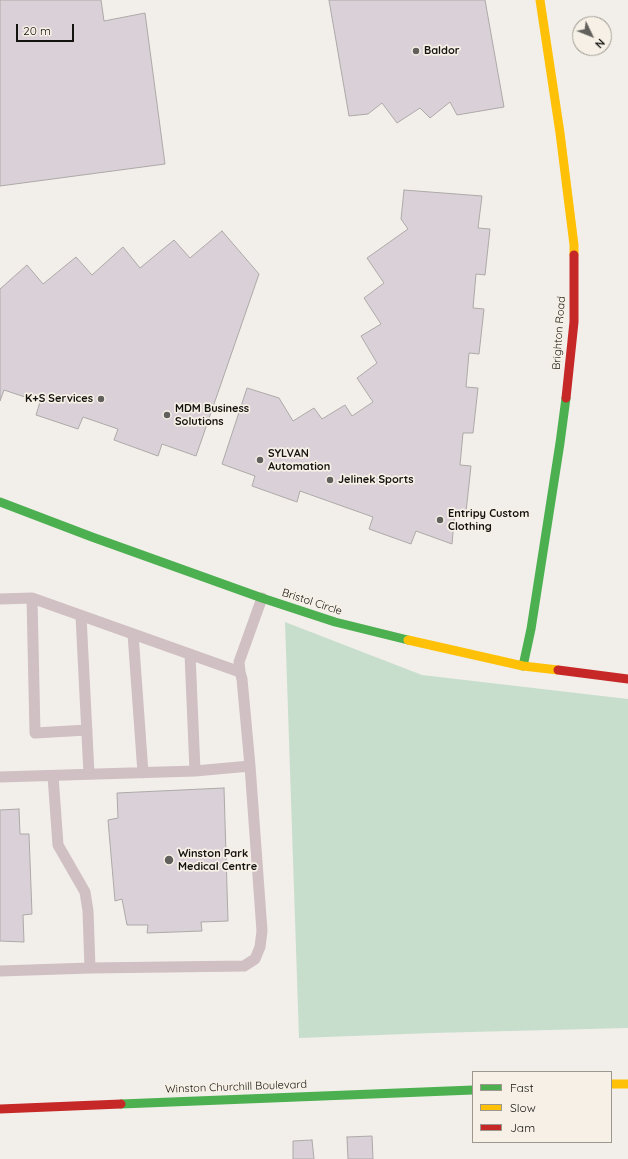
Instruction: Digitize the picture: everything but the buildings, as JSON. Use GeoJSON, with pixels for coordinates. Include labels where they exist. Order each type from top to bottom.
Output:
{"type":"FeatureCollection","features":[{"type":"Feature","properties":{"kind":"street","name":"Brighton Road"},"geometry":{"type":"LineString","coordinates":[[523,666],[531,629],[560,443],[574,322],[574,244],[560,133],[540,0]]}},
{"type":"Feature","properties":{"kind":"street","name":"Bristol Circle"},"geometry":{"type":"LineString","coordinates":[[0,502],[92,537],[262,598],[335,622],[422,644],[523,666],[628,679]]}},
{"type":"Feature","properties":{"kind":"street"},"geometry":{"type":"LineString","coordinates":[[612,1084],[628,1084]]}},
{"type":"Feature","properties":{"kind":"street","name":"Winston Churchill Boulevard"},"geometry":{"type":"LineString","coordinates":[[0,1109],[472,1090]]}},
{"type":"Feature","properties":{"kind":"lane"},"geometry":{"type":"LineString","coordinates":[[0,599],[32,598],[240,672]]}},
{"type":"Feature","properties":{"kind":"lane"},"geometry":{"type":"LineString","coordinates":[[32,598],[35,733],[87,730]]}},
{"type":"Feature","properties":{"kind":"lane"},"geometry":{"type":"LineString","coordinates":[[0,972],[90,968],[244,966],[255,959],[260,947],[262,931],[250,766],[239,662],[262,598]]}},
{"type":"Feature","properties":{"kind":"lane"},"geometry":{"type":"LineString","coordinates":[[81,616],[89,774]]}},
{"type":"Feature","properties":{"kind":"lane"},"geometry":{"type":"LineString","coordinates":[[133,634],[143,773]]}},
{"type":"Feature","properties":{"kind":"lane"},"geometry":{"type":"LineString","coordinates":[[190,654],[195,771]]}},
{"type":"Feature","properties":{"kind":"lane"},"geometry":{"type":"LineString","coordinates":[[0,777],[195,771],[250,766]]}},
{"type":"Feature","properties":{"kind":"lane"},"geometry":{"type":"LineString","coordinates":[[53,776],[58,845],[85,892],[88,911],[90,968]]}},
{"type":"Feature","properties":{"kind":"green space"},"geometry":{"type":"Polygon","coordinates":[[[285,622],[422,675],[628,699],[628,1028],[299,1038],[285,622]]]}},
{"type":"Feature","properties":{"kind":"traffic: fast"},"geometry":{"type":"LineString","coordinates":[[523,666],[531,629],[566,398]]}},
{"type":"Feature","properties":{"kind":"traffic: fast"},"geometry":{"type":"LineString","coordinates":[[0,502],[92,537],[262,598],[335,622],[408,640]]}},
{"type":"Feature","properties":{"kind":"traffic: fast"},"geometry":{"type":"LineString","coordinates":[[121,1104],[472,1090]]}},
{"type":"Feature","properties":{"kind":"traffic: slow"},"geometry":{"type":"LineString","coordinates":[[540,0],[560,133],[574,255]]}},
{"type":"Feature","properties":{"kind":"traffic: slow"},"geometry":{"type":"LineString","coordinates":[[408,640],[523,666],[558,670]]}},
{"type":"Feature","properties":{"kind":"traffic: slow"},"geometry":{"type":"LineString","coordinates":[[612,1084],[628,1084]]}},
{"type":"Feature","properties":{"kind":"traffic: jam"},"geometry":{"type":"LineString","coordinates":[[566,398],[574,322],[574,255]]}},
{"type":"Feature","properties":{"kind":"traffic: jam"},"geometry":{"type":"LineString","coordinates":[[558,670],[628,679]]}},
{"type":"Feature","properties":{"kind":"traffic: jam"},"geometry":{"type":"LineString","coordinates":[[0,1109],[121,1104]]}},
{"type":"Feature","properties":{"kind":"place","name":"Baldor"},"geometry":{"type":"Point","coordinates":[416,51]}},
{"type":"Feature","properties":{"kind":"place","name":"K+S Services"},"geometry":{"type":"Point","coordinates":[101,399]}},
{"type":"Feature","properties":{"kind":"place","name":"MDM Business Solutions"},"geometry":{"type":"Point","coordinates":[167,415]}},
{"type":"Feature","properties":{"kind":"place","name":"SYLVAN Automation"},"geometry":{"type":"Point","coordinates":[260,460]}},
{"type":"Feature","properties":{"kind":"place","name":"Jelinek Sports"},"geometry":{"type":"Point","coordinates":[330,480]}},
{"type":"Feature","properties":{"kind":"place","name":"Entripy Custom Clothing"},"geometry":{"type":"Point","coordinates":[440,520]}},
{"type":"Feature","properties":{"kind":"place","name":"Winston Park Medical Centre"},"geometry":{"type":"Point","coordinates":[169,860]}}]}
